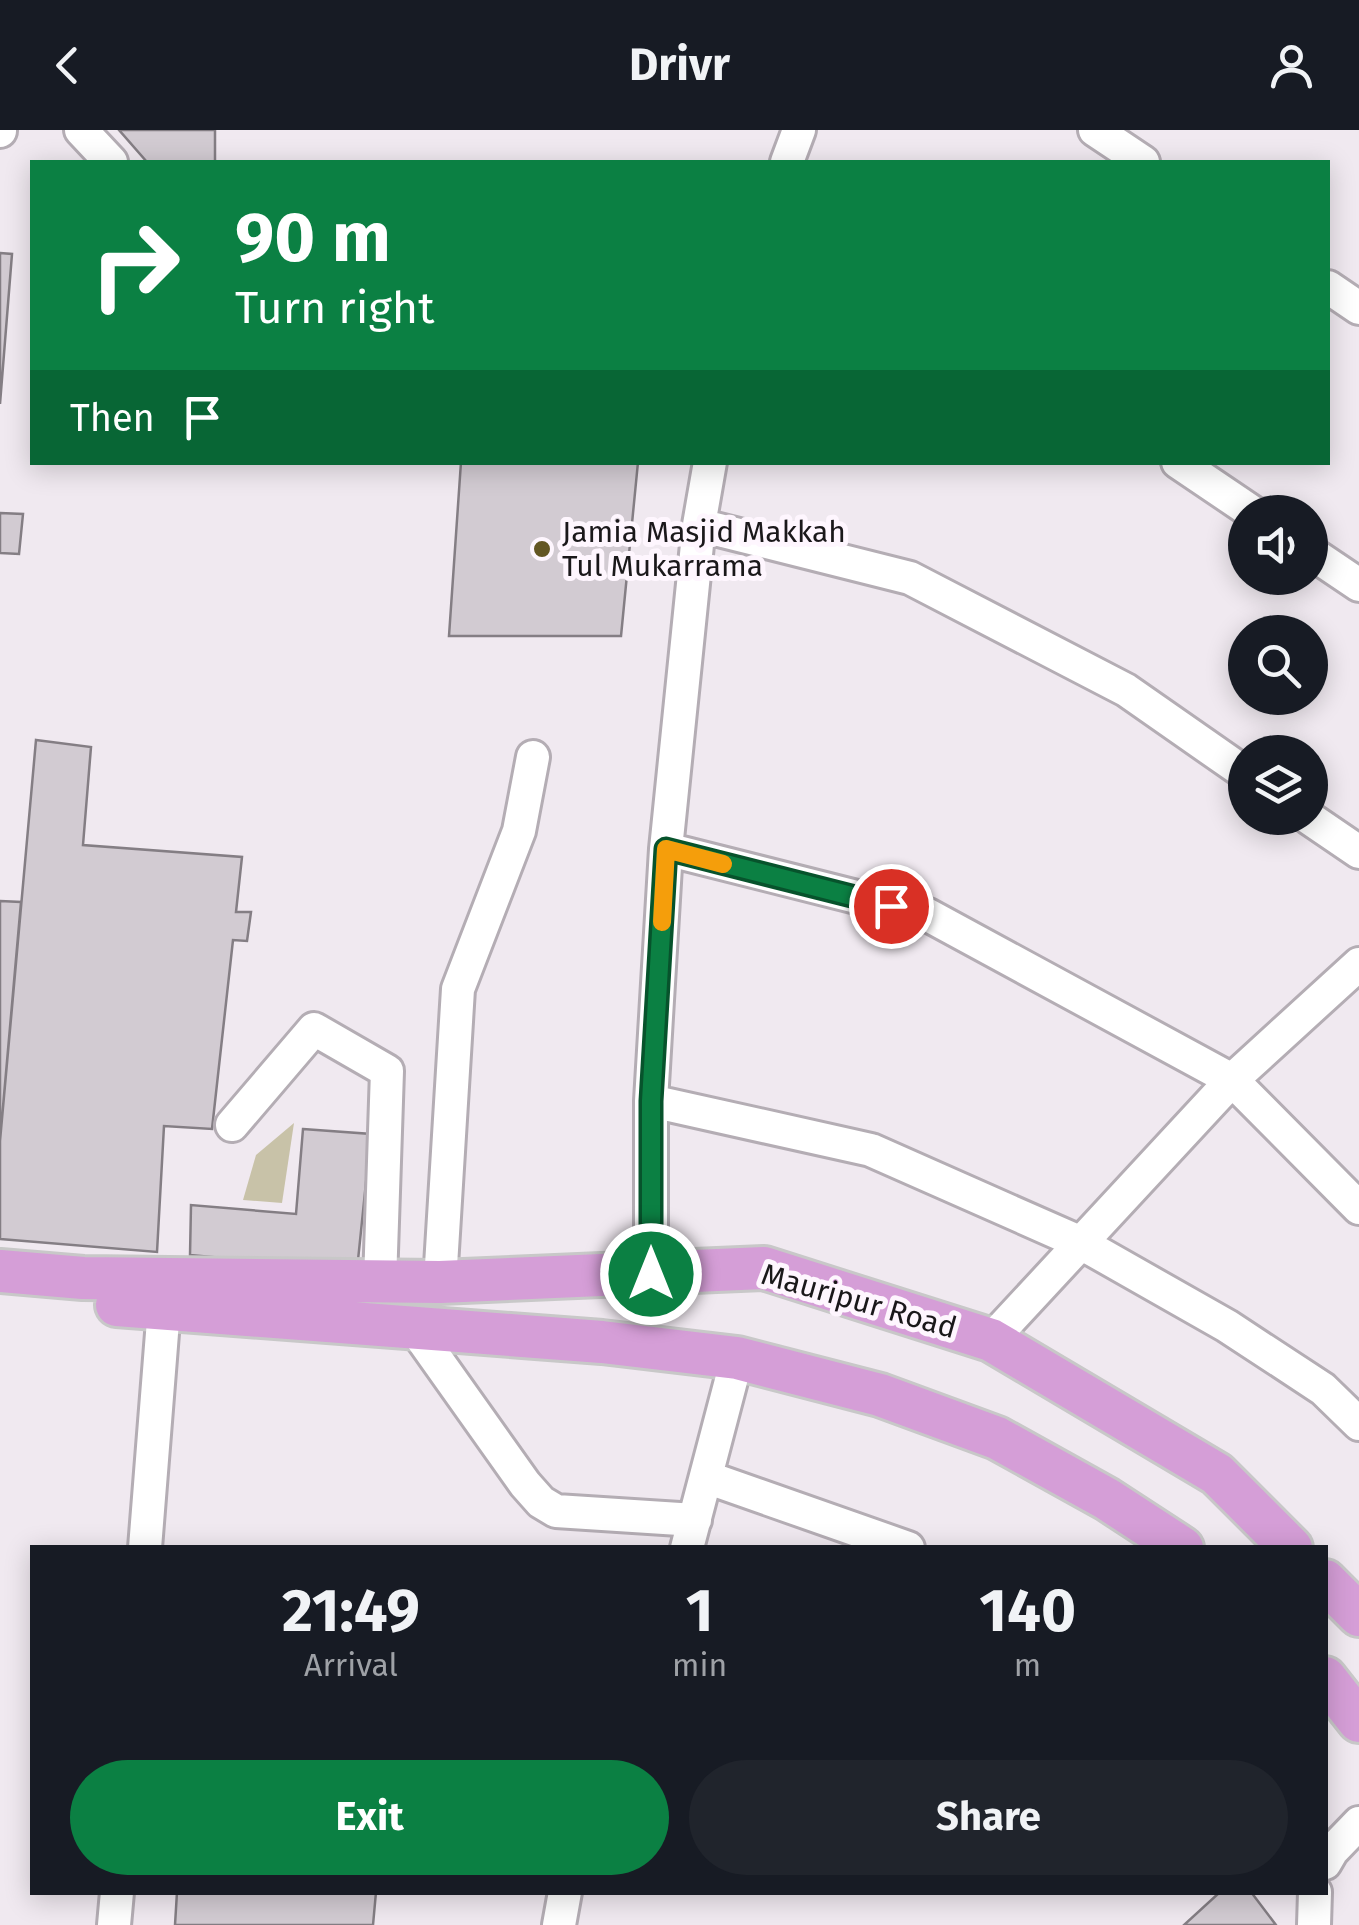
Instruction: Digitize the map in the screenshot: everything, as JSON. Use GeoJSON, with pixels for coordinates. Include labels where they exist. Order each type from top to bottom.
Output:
{"type":"FeatureCollection","features":[{"type":"Feature","properties":{"kind":"main road","name":"Mauripur Road"},"geometry":{"type":"LineString","coordinates":[[0,1271],[82,1278],[440,1282],[764,1268],[991,1340],[1218,1474],[1288,1545]]}},
{"type":"Feature","properties":{"kind":"main road"},"geometry":{"type":"LineString","coordinates":[[0,1295],[602,1342],[737,1358],[880,1395],[997,1438],[1107,1498],[1178,1545]]}},
{"type":"Feature","properties":{"kind":"main road"},"geometry":{"type":"LineString","coordinates":[[1328,1584],[1359,1614]]}},
{"type":"Feature","properties":{"kind":"main road"},"geometry":{"type":"LineString","coordinates":[[1328,1682],[1359,1721]]}},
{"type":"Feature","properties":{"kind":"street"},"geometry":{"type":"LineString","coordinates":[[81,130],[109,160]]}},
{"type":"Feature","properties":{"kind":"street"},"geometry":{"type":"LineString","coordinates":[[788,160],[799,130]]}},
{"type":"Feature","properties":{"kind":"street"},"geometry":{"type":"LineString","coordinates":[[1095,130],[1140,160]]}},
{"type":"Feature","properties":{"kind":"street"},"geometry":{"type":"LineString","coordinates":[[1330,288],[1359,308]]}},
{"type":"Feature","properties":{"kind":"street"},"geometry":{"type":"LineString","coordinates":[[651,1274],[651,1101],[666,849],[699,524],[709,465]]}},
{"type":"Feature","properties":{"kind":"street"},"geometry":{"type":"LineString","coordinates":[[1182,465],[1228,496]]}},
{"type":"Feature","properties":{"kind":"street"},"geometry":{"type":"LineString","coordinates":[[699,524],[910,578],[1126,690],[1228,761]]}},
{"type":"Feature","properties":{"kind":"street"},"geometry":{"type":"LineString","coordinates":[[1328,564],[1359,585]]}},
{"type":"Feature","properties":{"kind":"street"},"geometry":{"type":"LineString","coordinates":[[440,1282],[458,989],[519,831],[533,757]]}},
{"type":"Feature","properties":{"kind":"street"},"geometry":{"type":"LineString","coordinates":[[1328,831],[1359,852]]}},
{"type":"Feature","properties":{"kind":"street"},"geometry":{"type":"LineString","coordinates":[[666,849],[928,915],[1232,1080],[1359,1208]]}},
{"type":"Feature","properties":{"kind":"street"},"geometry":{"type":"LineString","coordinates":[[991,1340],[1232,1080],[1359,964]]}},
{"type":"Feature","properties":{"kind":"street"},"geometry":{"type":"LineString","coordinates":[[232,1125],[314,1030],[387,1071],[380,1282]]}},
{"type":"Feature","properties":{"kind":"street"},"geometry":{"type":"LineString","coordinates":[[651,1101],[871,1150],[1079,1242],[1227,1326],[1322,1389],[1359,1424]]}},
{"type":"Feature","properties":{"kind":"street"},"geometry":{"type":"LineString","coordinates":[[145,1545],[164,1308]]}},
{"type":"Feature","properties":{"kind":"street"},"geometry":{"type":"LineString","coordinates":[[415,1329],[541,1502],[556,1511],[691,1534],[737,1358]]}},
{"type":"Feature","properties":{"kind":"street"},"geometry":{"type":"LineString","coordinates":[[706,1477],[899,1545]]}},
{"type":"Feature","properties":{"kind":"street"},"geometry":{"type":"LineString","coordinates":[[1328,1858],[1359,1823]]}},
{"type":"Feature","properties":{"kind":"street"},"geometry":{"type":"LineString","coordinates":[[114,1925],[117,1895]]}},
{"type":"Feature","properties":{"kind":"street"},"geometry":{"type":"LineString","coordinates":[[559,1925],[564,1895]]}},
{"type":"Feature","properties":{"kind":"street"},"geometry":{"type":"LineString","coordinates":[[1314,1925],[1315,1895]]}},
{"type":"Feature","properties":{"kind":"shaded area"},"geometry":{"type":"Polygon","coordinates":[[[294,1123],[282,1203],[243,1200],[256,1155],[294,1123]]]}},
{"type":"Feature","properties":{"kind":"building"},"geometry":{"type":"Polygon","coordinates":[[[119,130],[215,130],[215,160],[145,160],[119,130]]]}},
{"type":"Feature","properties":{"kind":"building"},"geometry":{"type":"Polygon","coordinates":[[[0,253],[12,254],[0,404],[0,253]]]}},
{"type":"Feature","properties":{"kind":"building","name":"Jamia Masjid Makkah Tul Mukarrama"},"geometry":{"type":"Polygon","coordinates":[[[461,465],[638,465],[621,636],[449,636],[461,465]]]}},
{"type":"Feature","properties":{"kind":"building"},"geometry":{"type":"Polygon","coordinates":[[[0,513],[23,514],[19,554],[0,553],[0,513]]]}},
{"type":"Feature","properties":{"kind":"building"},"geometry":{"type":"Polygon","coordinates":[[[36,740],[91,747],[83,845],[242,857],[236,912],[251,912],[247,941],[233,940],[212,1129],[164,1126],[157,1252],[0,1239],[0,1141],[36,740]]]}},
{"type":"Feature","properties":{"kind":"building"},"geometry":{"type":"Polygon","coordinates":[[[0,901],[21,902],[0,1141],[0,901]]]}},
{"type":"Feature","properties":{"kind":"building"},"geometry":{"type":"Polygon","coordinates":[[[303,1129],[371,1134],[357,1270],[190,1255],[191,1205],[296,1214],[303,1129]]]}},
{"type":"Feature","properties":{"kind":"building"},"geometry":{"type":"Polygon","coordinates":[[[177,1895],[376,1895],[373,1925],[175,1925],[177,1895]]]}},
{"type":"Feature","properties":{"kind":"building"},"geometry":{"type":"Polygon","coordinates":[[[1217,1895],[1253,1895],[1276,1925],[1184,1925],[1217,1895]]]}},
{"type":"Feature","properties":{"kind":"slow traffic"},"geometry":{"type":"LineString","coordinates":[[662,922],[666,849],[723,864]]}},
{"type":"Feature","properties":{"kind":"place","name":"Jamia Masjid Makkah Tul Mukarrama"},"geometry":{"type":"Point","coordinates":[542,549]}},
{"type":"Feature","properties":{"kind":"route"},"geometry":{"type":"LineString","coordinates":[[651,1274],[651,1101],[666,849],[891,906]]}}]}
